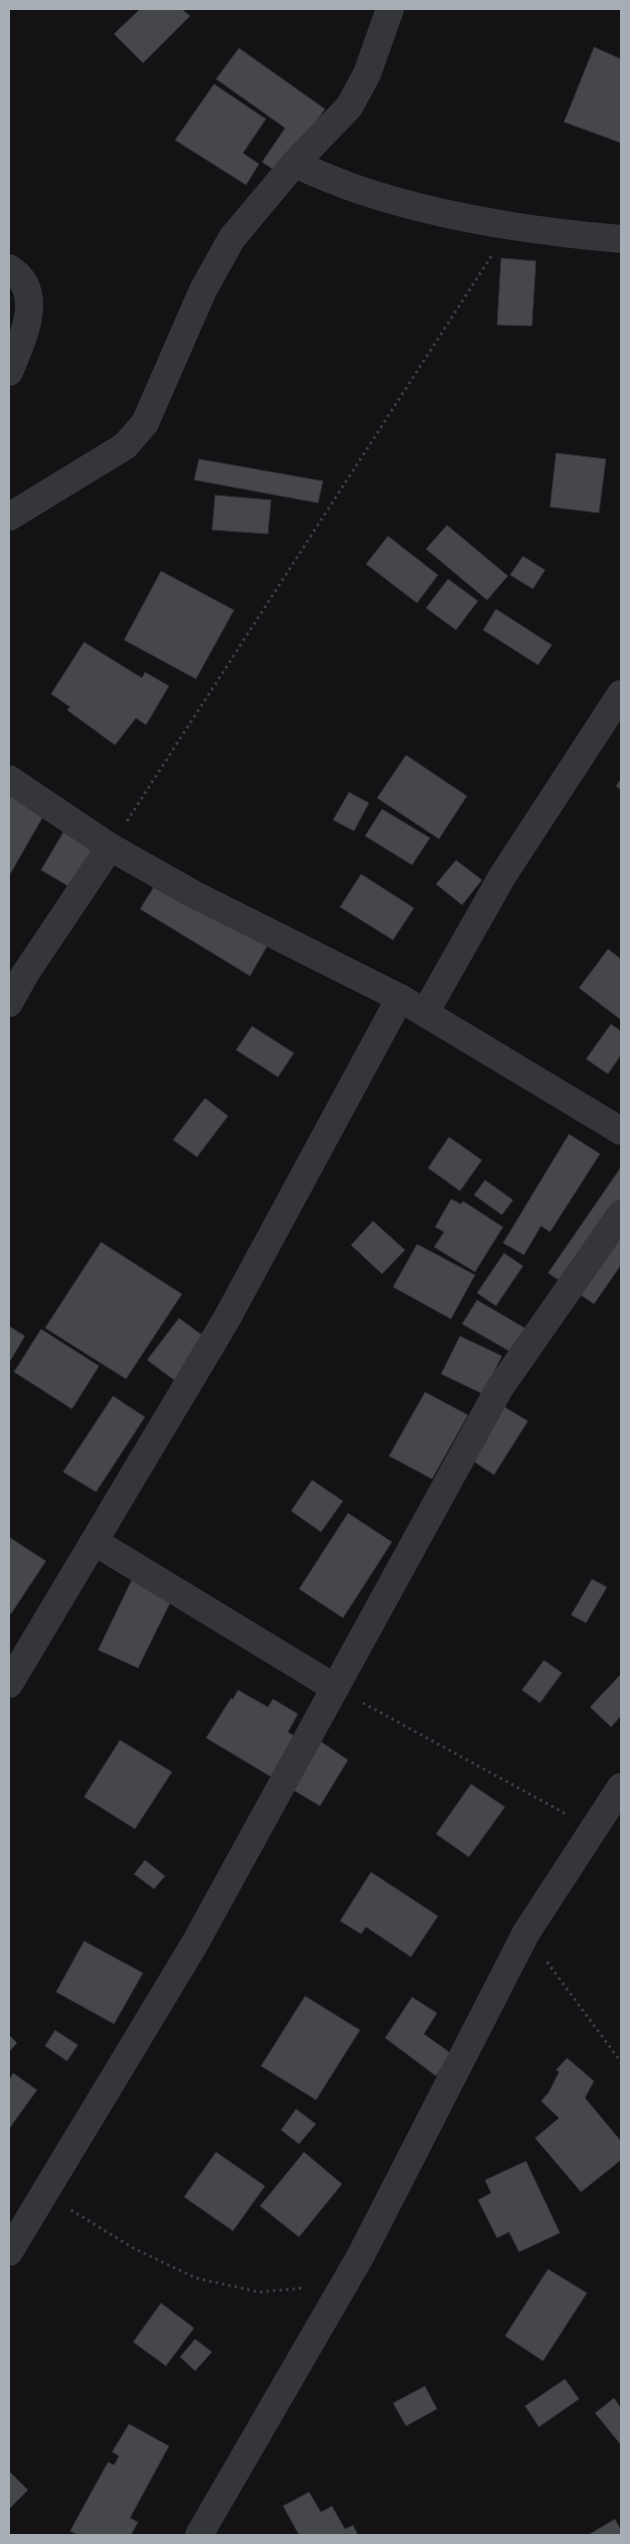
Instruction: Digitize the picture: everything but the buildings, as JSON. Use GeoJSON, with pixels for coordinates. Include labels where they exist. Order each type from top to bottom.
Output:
{"type":"FeatureCollection","features":[{"type":"Feature","properties":{"kind":"street"},"geometry":{"type":"LineString","coordinates":[[9,517],[126,446],[145,423],[204,290],[232,238],[294,164],[349,107],[367,74],[390,9]]}},
{"type":"Feature","properties":{"kind":"street"},"geometry":{"type":"LineString","coordinates":[[294,164],[370,194],[511,226],[621,239]]}},
{"type":"Feature","properties":{"kind":"street"},"geometry":{"type":"LineString","coordinates":[[9,268],[20,275],[31,301],[26,330],[9,372]]}},
{"type":"Feature","properties":{"kind":"street"},"geometry":{"type":"LineString","coordinates":[[425,1013],[503,875],[621,694]]}},
{"type":"Feature","properties":{"kind":"street"},"geometry":{"type":"LineString","coordinates":[[9,779],[110,847],[193,894],[400,998],[621,1131]]}},
{"type":"Feature","properties":{"kind":"street"},"geometry":{"type":"LineString","coordinates":[[9,1003],[110,847]]}},
{"type":"Feature","properties":{"kind":"street"},"geometry":{"type":"LineString","coordinates":[[9,1684],[226,1320],[400,998]]}},
{"type":"Feature","properties":{"kind":"street"},"geometry":{"type":"LineString","coordinates":[[9,2252],[194,1945],[499,1389],[621,1214]]}},
{"type":"Feature","properties":{"kind":"street"},"geometry":{"type":"LineString","coordinates":[[95,1542],[335,1688]]}},
{"type":"Feature","properties":{"kind":"street"},"geometry":{"type":"LineString","coordinates":[[198,2535],[347,2279],[526,1933],[595,1830],[621,1787]]}},
{"type":"Feature","properties":{"kind":"path"},"geometry":{"type":"LineString","coordinates":[[110,847],[511,226]]}},
{"type":"Feature","properties":{"kind":"path"},"geometry":{"type":"LineString","coordinates":[[335,1688],[595,1830]]}},
{"type":"Feature","properties":{"kind":"path"},"geometry":{"type":"LineString","coordinates":[[526,1933],[621,2062]]}},
{"type":"Feature","properties":{"kind":"path"},"geometry":{"type":"LineString","coordinates":[[43,2195],[86,2218],[135,2249],[196,2278],[259,2292],[324,2286],[347,2279]]}}]}
